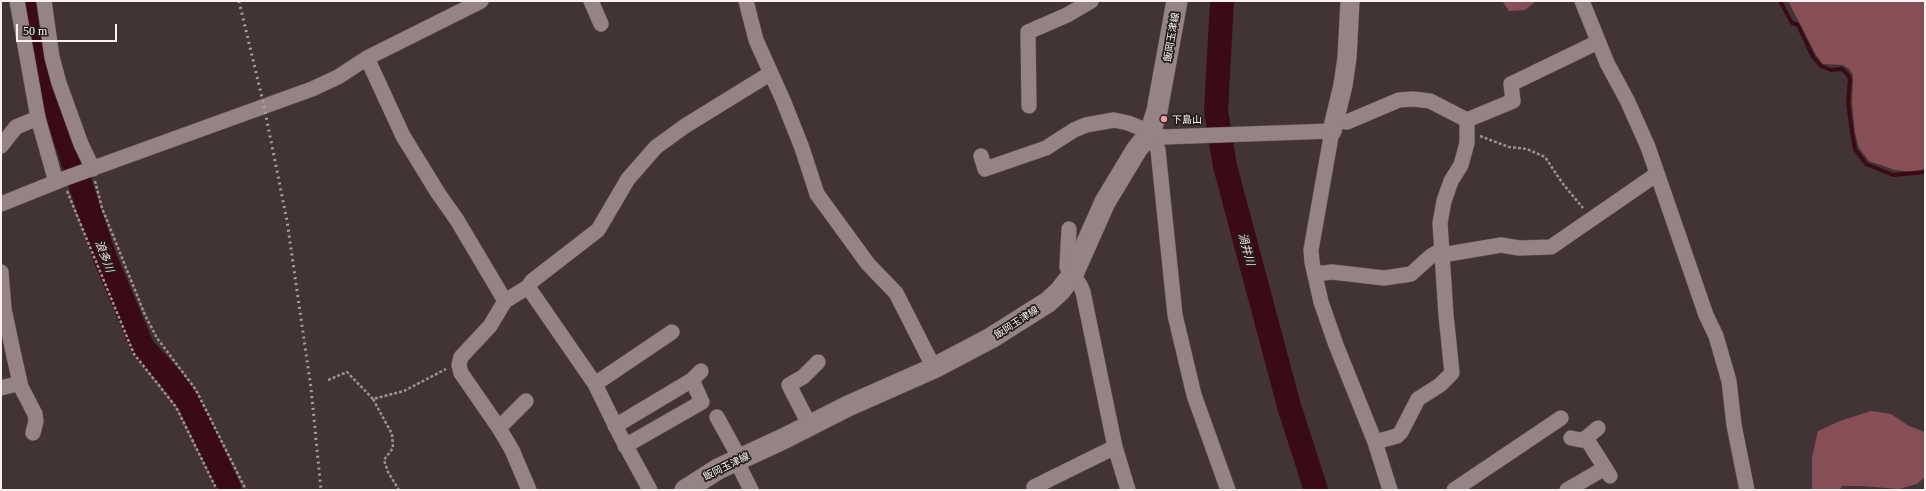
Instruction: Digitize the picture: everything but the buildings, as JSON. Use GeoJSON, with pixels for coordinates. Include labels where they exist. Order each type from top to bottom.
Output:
{"type":"FeatureCollection","features":[{"type":"Feature","properties":{"kind":"main road","name":"飯岡玉津線"},"geometry":{"type":"LineString","coordinates":[[685,490],[698,480],[738,460],[810,426],[848,406],[934,368],[991,338],[1048,302],[1060,291],[1073,274],[1105,202],[1136,148],[1157,135],[1157,111],[1177,1]]}},
{"type":"Feature","properties":{"kind":"street"},"geometry":{"type":"LineString","coordinates":[[17,1],[38,118],[62,180]]}},
{"type":"Feature","properties":{"kind":"street"},"geometry":{"type":"LineString","coordinates":[[44,1],[52,57],[59,83],[90,170]]}},
{"type":"Feature","properties":{"kind":"street"},"geometry":{"type":"LineString","coordinates":[[591,1],[601,24]]}},
{"type":"Feature","properties":{"kind":"street"},"geometry":{"type":"LineString","coordinates":[[746,1],[756,40],[802,148],[817,194],[868,264],[896,293],[934,368]]}},
{"type":"Feature","properties":{"kind":"street"},"geometry":{"type":"LineString","coordinates":[[1029,106],[1028,32],[1067,15],[1091,1]]}},
{"type":"Feature","properties":{"kind":"street"},"geometry":{"type":"LineString","coordinates":[[1350,1],[1347,58],[1333,125],[1311,250],[1321,302],[1336,345],[1375,442],[1390,490]]}},
{"type":"Feature","properties":{"kind":"street"},"geometry":{"type":"LineString","coordinates":[[1582,1],[1607,63],[1627,100],[1657,174],[1706,315],[1716,336],[1729,381],[1734,425],[1747,490]]}},
{"type":"Feature","properties":{"kind":"street"},"geometry":{"type":"LineString","coordinates":[[1,204],[62,180],[312,89],[338,77],[367,58],[474,2]]}},
{"type":"Feature","properties":{"kind":"street"},"geometry":{"type":"LineString","coordinates":[[1467,126],[1514,101],[1511,84],[1598,42]]}},
{"type":"Feature","properties":{"kind":"street"},"geometry":{"type":"LineString","coordinates":[[367,58],[403,136],[438,193],[457,220],[505,301]]}},
{"type":"Feature","properties":{"kind":"street"},"geometry":{"type":"LineString","coordinates":[[529,490],[512,450],[462,373],[459,365],[461,357],[490,326],[505,301],[528,287],[532,281],[598,230],[628,179],[656,147],[685,126],[771,73]]}},
{"type":"Feature","properties":{"kind":"street"},"geometry":{"type":"LineString","coordinates":[[981,156],[985,169],[1046,148],[1074,130],[1086,125],[1114,120],[1128,123],[1157,135],[1260,134],[1347,122],[1392,103],[1413,99],[1430,101],[1467,126]]}},
{"type":"Feature","properties":{"kind":"street"},"geometry":{"type":"LineString","coordinates":[[1,146],[16,127],[38,118]]}},
{"type":"Feature","properties":{"kind":"street"},"geometry":{"type":"LineString","coordinates":[[1375,442],[1397,436],[1401,432],[1418,399],[1440,385],[1452,373],[1446,315],[1440,223],[1444,201],[1451,181],[1461,164],[1467,143],[1467,126]]}},
{"type":"Feature","properties":{"kind":"street"},"geometry":{"type":"LineString","coordinates":[[1157,135],[1175,315],[1194,395],[1228,490]]}},
{"type":"Feature","properties":{"kind":"street"},"geometry":{"type":"LineString","coordinates":[[1315,274],[1332,272],[1384,278],[1411,274],[1431,256],[1442,253],[1501,245],[1519,248],[1551,247],[1657,174]]}},
{"type":"Feature","properties":{"kind":"street"},"geometry":{"type":"LineString","coordinates":[[1069,230],[1067,267],[1080,285],[1082,292],[1115,447],[1128,490]]}},
{"type":"Feature","properties":{"kind":"street"},"geometry":{"type":"LineString","coordinates":[[1,272],[3,280],[4,309],[20,383],[35,414],[36,421],[33,433]]}},
{"type":"Feature","properties":{"kind":"street"},"geometry":{"type":"LineString","coordinates":[[528,287],[595,384],[615,426],[650,490]]}},
{"type":"Feature","properties":{"kind":"street"},"geometry":{"type":"LineString","coordinates":[[595,384],[672,332]]}},
{"type":"Feature","properties":{"kind":"street"},"geometry":{"type":"LineString","coordinates":[[810,426],[789,385],[803,377],[818,362]]}},
{"type":"Feature","properties":{"kind":"street"},"geometry":{"type":"LineString","coordinates":[[615,426],[696,375],[702,402],[626,446]]}},
{"type":"Feature","properties":{"kind":"street"},"geometry":{"type":"LineString","coordinates":[[1,388],[20,383]]}},
{"type":"Feature","properties":{"kind":"street"},"geometry":{"type":"LineString","coordinates":[[499,428],[526,401]]}},
{"type":"Feature","properties":{"kind":"street"},"geometry":{"type":"LineString","coordinates":[[717,417],[751,490]]}},
{"type":"Feature","properties":{"kind":"street"},"geometry":{"type":"LineString","coordinates":[[1454,490],[1561,418]]}},
{"type":"Feature","properties":{"kind":"street"},"geometry":{"type":"LineString","coordinates":[[1571,438],[1581,440],[1586,438],[1598,428]]}},
{"type":"Feature","properties":{"kind":"street"},"geometry":{"type":"LineString","coordinates":[[1567,490],[1607,472],[1586,438]]}},
{"type":"Feature","properties":{"kind":"street"},"geometry":{"type":"LineString","coordinates":[[1034,487],[1115,447]]}},
{"type":"Feature","properties":{"kind":"path"},"geometry":{"type":"LineString","coordinates":[[1467,126],[1509,147],[1527,149],[1545,157],[1563,184],[1592,219]]}},
{"type":"Feature","properties":{"kind":"path"},"geometry":{"type":"LineString","coordinates":[[90,170],[102,208],[145,315],[157,338],[196,390],[246,490]]}},
{"type":"Feature","properties":{"kind":"path"},"geometry":{"type":"LineString","coordinates":[[62,180],[134,354],[176,407],[218,490]]}},
{"type":"Feature","properties":{"kind":"path"},"geometry":{"type":"LineString","coordinates":[[373,400],[404,391],[449,367],[459,365]]}},
{"type":"Feature","properties":{"kind":"path"},"geometry":{"type":"LineString","coordinates":[[328,380],[347,372],[373,400],[392,434],[393,448],[384,460],[388,472],[399,490]]}},
{"type":"Feature","properties":{"kind":"shaded area"},"geometry":{"type":"Polygon","coordinates":[[[1502,1],[1536,1],[1525,10],[1509,11],[1502,1]]]}},
{"type":"Feature","properties":{"kind":"shaded area"},"geometry":{"type":"Polygon","coordinates":[[[1788,1],[1925,1],[1925,169],[1913,172],[1895,170],[1869,161],[1859,148],[1855,133],[1852,103],[1853,75],[1849,69],[1843,65],[1823,64],[1816,55],[1788,1]]]}},
{"type":"Feature","properties":{"kind":"shaded area"},"geometry":{"type":"Polygon","coordinates":[[[1871,411],[1891,414],[1909,426],[1925,432],[1925,477],[1917,484],[1899,489],[1842,486],[1840,490],[1812,490],[1812,457],[1818,431],[1840,421],[1871,411]]]}},
{"type":"Feature","properties":{"kind":"waterway","name":"浪多川"},"geometry":{"type":"LineString","coordinates":[[29,1],[41,66],[105,258],[143,348],[169,376],[190,404],[230,490]]}},
{"type":"Feature","properties":{"kind":"waterway","name":"渦井川"},"geometry":{"type":"LineString","coordinates":[[1222,1],[1216,111],[1225,166],[1289,406],[1316,490]]}},
{"type":"Feature","properties":{"kind":"waterway"},"geometry":{"type":"LineString","coordinates":[[1780,1],[1792,23],[1798,25],[1813,57],[1821,66],[1831,70],[1842,69],[1848,75],[1850,79],[1848,102],[1855,149],[1866,164],[1893,175],[1925,172]]}},
{"type":"Feature","properties":{"kind":"railway"},"geometry":{"type":"LineString","coordinates":[[239,1],[264,106],[287,221],[311,388],[321,490]]}},
{"type":"Feature","properties":{"kind":"place","name":"下島山"},"geometry":{"type":"Point","coordinates":[1164,119]}}]}
